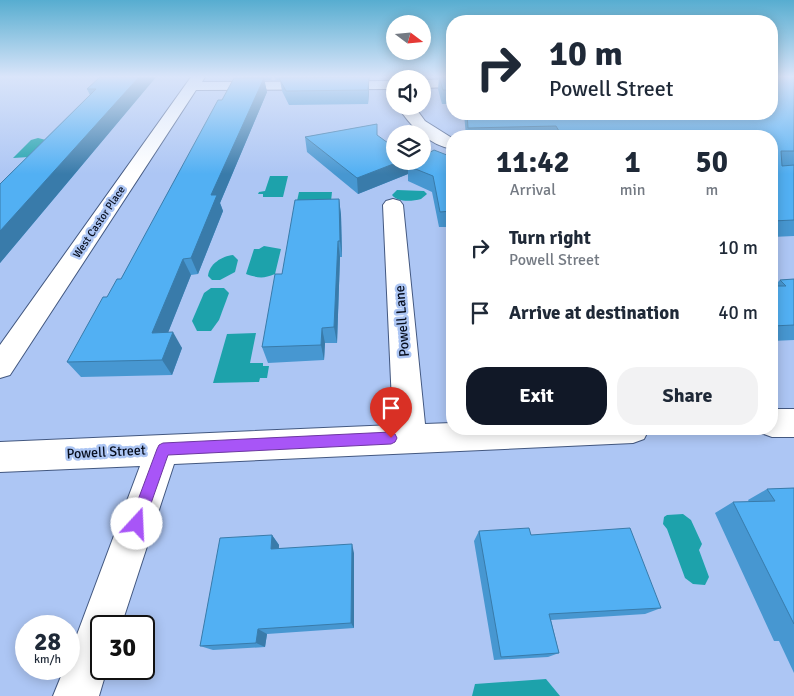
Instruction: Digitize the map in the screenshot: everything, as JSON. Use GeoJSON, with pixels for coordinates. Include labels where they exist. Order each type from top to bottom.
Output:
{"type":"FeatureCollection","features":[{"type":"Feature","properties":{"kind":"street","name":"West Castor Place"},"geometry":{"type":"LineString","coordinates":[[0,367],[176,109]]}},
{"type":"Feature","properties":{"kind":"street"},"geometry":{"type":"LineString","coordinates":[[410,115],[429,132],[446,141]]}},
{"type":"Feature","properties":{"kind":"street","name":"Powell Lane"},"geometry":{"type":"LineString","coordinates":[[393,205],[410,437]]}},
{"type":"Feature","properties":{"kind":"street"},"geometry":{"type":"LineString","coordinates":[[778,424],[794,423]]}},
{"type":"Feature","properties":{"kind":"street","name":"Powell Street"},"geometry":{"type":"LineString","coordinates":[[0,456],[466,435]]}},
{"type":"Feature","properties":{"kind":"street"},"geometry":{"type":"LineString","coordinates":[[76,696],[163,449]]}},
{"type":"Feature","properties":{"kind":"shaded area"},"geometry":{"type":"Polygon","coordinates":[[[38,138],[46,140],[29,157],[13,158],[31,140],[38,138]]]}},
{"type":"Feature","properties":{"kind":"shaded area"},"geometry":{"type":"Polygon","coordinates":[[[270,176],[288,176],[283,197],[263,197],[263,194],[258,194],[265,191],[270,176]]]}},
{"type":"Feature","properties":{"kind":"shaded area"},"geometry":{"type":"Polygon","coordinates":[[[397,190],[424,191],[427,194],[421,199],[402,200],[392,195],[397,190]]]}},
{"type":"Feature","properties":{"kind":"shaded area"},"geometry":{"type":"Polygon","coordinates":[[[299,192],[332,192],[331,201],[297,201],[299,192]]]}},
{"type":"Feature","properties":{"kind":"shaded area"},"geometry":{"type":"Polygon","coordinates":[[[264,246],[281,249],[275,274],[260,277],[246,274],[254,249],[264,246]]]}},
{"type":"Feature","properties":{"kind":"shaded area"},"geometry":{"type":"Polygon","coordinates":[[[233,255],[238,260],[235,272],[220,280],[212,280],[208,276],[213,264],[233,255]]]}},
{"type":"Feature","properties":{"kind":"shaded area"},"geometry":{"type":"Polygon","coordinates":[[[211,288],[224,288],[229,293],[219,320],[211,331],[197,331],[192,321],[204,293],[211,288]]]}},
{"type":"Feature","properties":{"kind":"shaded area"},"geometry":{"type":"Polygon","coordinates":[[[256,333],[250,363],[263,363],[263,366],[269,366],[267,378],[260,378],[259,382],[213,383],[227,334],[256,333]]]}},
{"type":"Feature","properties":{"kind":"shaded area"},"geometry":{"type":"Polygon","coordinates":[[[683,514],[691,520],[702,544],[699,550],[709,577],[705,585],[693,584],[685,578],[667,529],[663,524],[664,517],[667,515],[683,514]]]}},
{"type":"Feature","properties":{"kind":"shaded area"},"geometry":{"type":"Polygon","coordinates":[[[546,679],[560,696],[472,696],[475,684],[546,679]]]}},
{"type":"Feature","properties":{"kind":"building"},"geometry":{"type":"Polygon","coordinates":[[[75,109],[110,109],[0,231],[0,184],[75,109]]]}},
{"type":"Feature","properties":{"kind":"building"},"geometry":{"type":"Polygon","coordinates":[[[213,109],[250,109],[211,195],[217,195],[191,258],[183,259],[152,333],[173,332],[162,360],[67,362],[103,297],[107,297],[117,279],[121,279],[213,109]]]}},
{"type":"Feature","properties":{"kind":"building"},"geometry":{"type":"Polygon","coordinates":[[[778,109],[794,109],[794,151],[781,151],[782,166],[794,165],[794,220],[778,221],[778,130],[558,130],[556,126],[468,128],[467,120],[778,120],[778,109]]]}},
{"type":"Feature","properties":{"kind":"building"},"geometry":{"type":"Polygon","coordinates":[[[377,124],[377,135],[386,142],[386,167],[357,178],[305,137],[377,124]]]}},
{"type":"Feature","properties":{"kind":"building"},"geometry":{"type":"Polygon","coordinates":[[[434,150],[446,155],[446,212],[440,212],[433,176],[418,170],[431,170],[431,152],[434,150]]]}},
{"type":"Feature","properties":{"kind":"building"},"geometry":{"type":"Polygon","coordinates":[[[339,199],[340,241],[338,241],[334,327],[322,328],[321,345],[262,347],[275,274],[282,274],[295,200],[339,199]]]}},
{"type":"Feature","properties":{"kind":"building"},"geometry":{"type":"Polygon","coordinates":[[[794,279],[794,325],[778,326],[778,286],[786,286],[780,280],[794,279]]]}},
{"type":"Feature","properties":{"kind":"building"},"geometry":{"type":"Polygon","coordinates":[[[794,488],[794,624],[733,502],[775,501],[767,489],[794,488]]]}},
{"type":"Feature","properties":{"kind":"building"},"geometry":{"type":"Polygon","coordinates":[[[529,528],[531,535],[630,528],[661,608],[549,614],[559,653],[501,657],[479,531],[529,528]]]}},
{"type":"Feature","properties":{"kind":"building"},"geometry":{"type":"Polygon","coordinates":[[[272,535],[271,549],[352,544],[351,623],[258,629],[256,643],[200,646],[220,538],[272,535]]]}},
{"type":"Feature","properties":{"kind":"route"},"geometry":{"type":"LineString","coordinates":[[137,524],[163,449],[391,438]]}}]}
